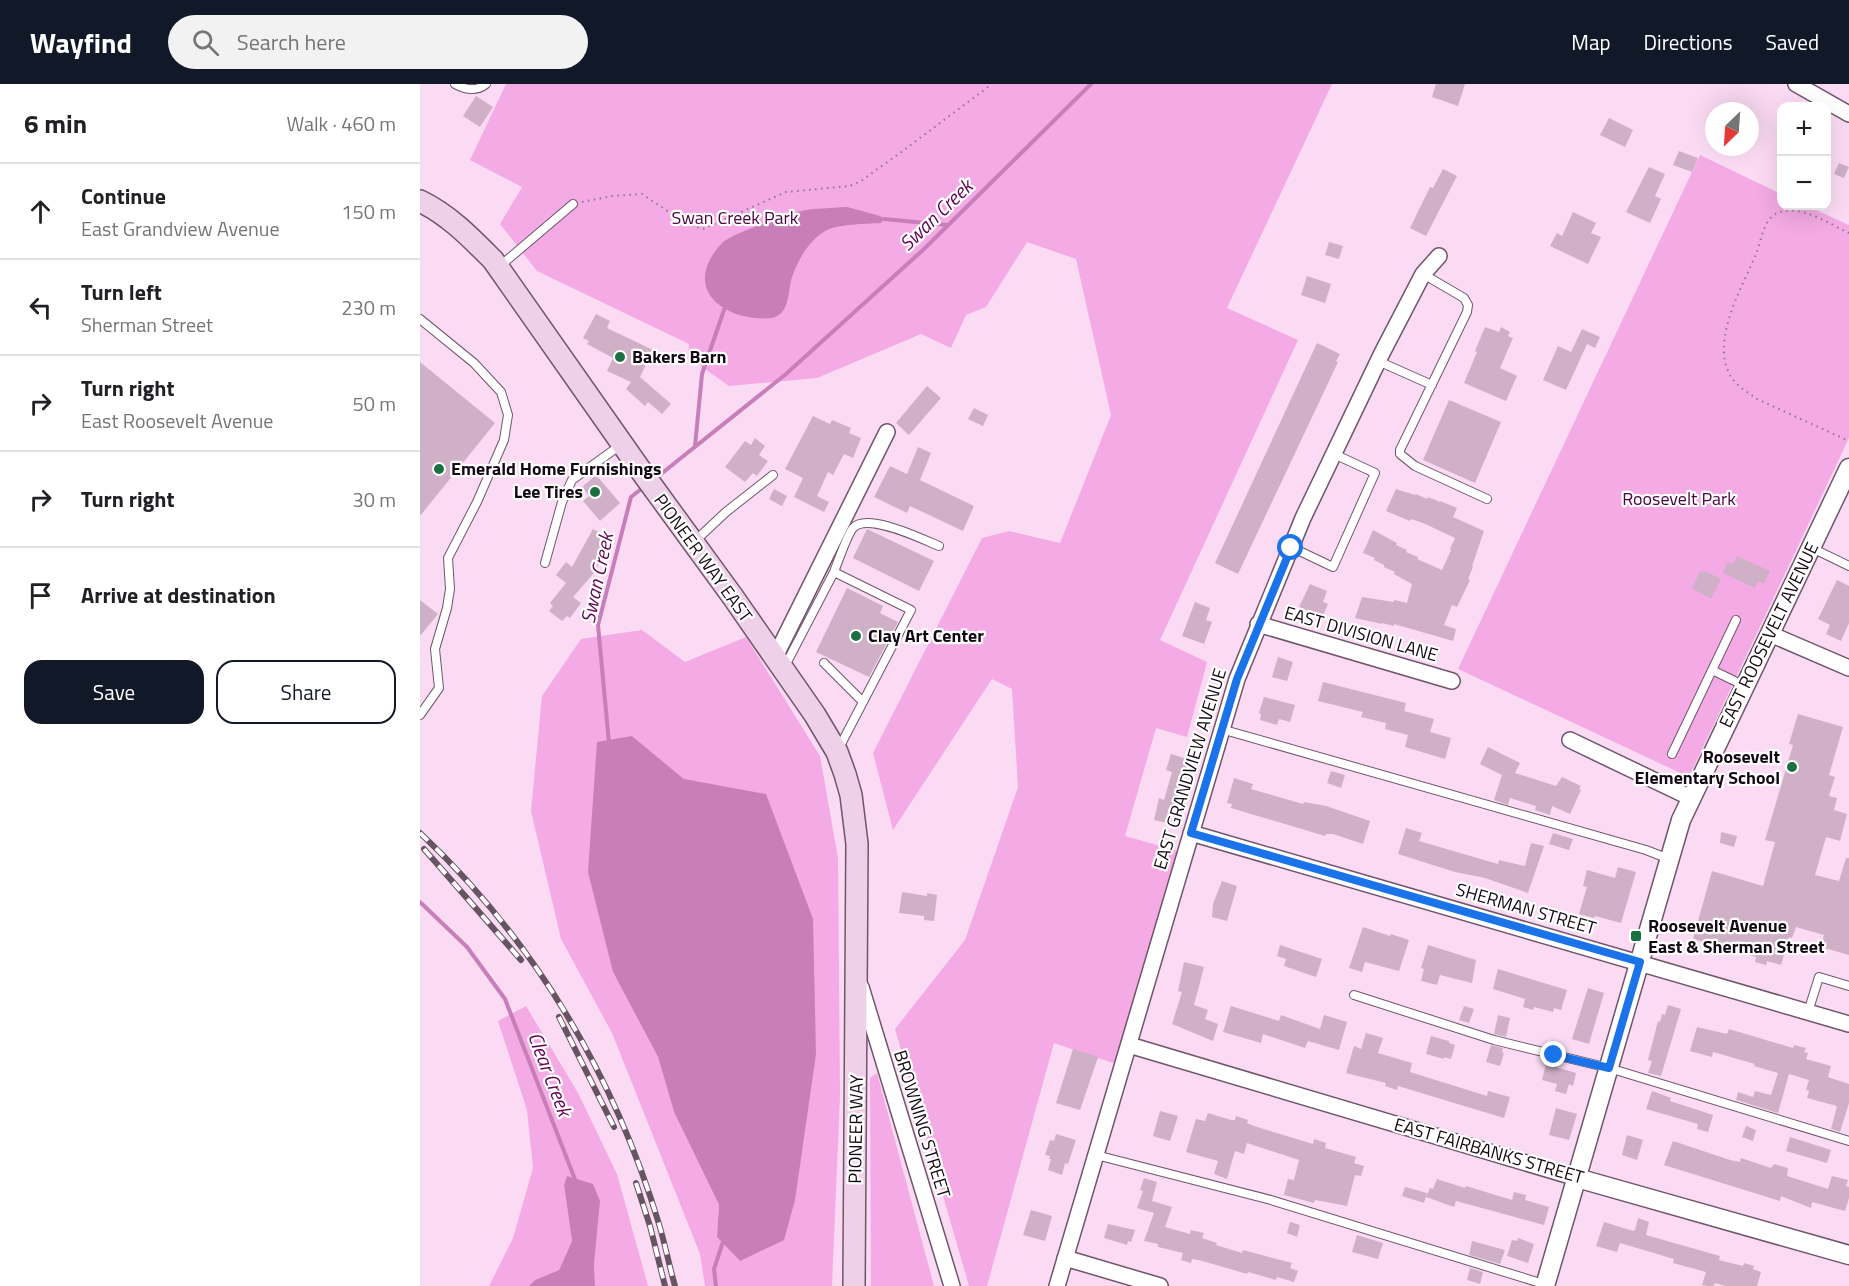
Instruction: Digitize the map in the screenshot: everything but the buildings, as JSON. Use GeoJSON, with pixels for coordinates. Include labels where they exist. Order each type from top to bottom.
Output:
{"type":"FeatureCollection","features":[{"type":"Feature","properties":{"kind":"main road","name":"PIONEER WAY EAST"},"geometry":{"type":"LineString","coordinates":[[420,201],[445,216],[465,232],[498,267],[779,663],[837,752],[851,795],[857,844],[857,973]]}},
{"type":"Feature","properties":{"kind":"main road","name":"PIONEER WAY"},"geometry":{"type":"LineString","coordinates":[[854,1286],[857,973]]}},
{"type":"Feature","properties":{"kind":"street"},"geometry":{"type":"LineString","coordinates":[[1796,84],[1849,114]]}},
{"type":"Feature","properties":{"kind":"street","name":"EAST GRANDVIEW AVENUE"},"geometry":{"type":"LineString","coordinates":[[1058,1286],[1237,679],[1291,548],[1378,361],[1423,274],[1439,256]]}},
{"type":"Feature","properties":{"kind":"street"},"geometry":{"type":"LineString","coordinates":[[779,663],[887,432]]}},
{"type":"Feature","properties":{"kind":"street","name":"EAST ROOSEVELT AVENUE"},"geometry":{"type":"LineString","coordinates":[[1546,1286],[1681,820],[1849,468]]}},
{"type":"Feature","properties":{"kind":"street","name":"EAST DIVISION LANE"},"geometry":{"type":"LineString","coordinates":[[1258,624],[1452,681]]}},
{"type":"Feature","properties":{"kind":"street"},"geometry":{"type":"LineString","coordinates":[[1770,634],[1849,668]]}},
{"type":"Feature","properties":{"kind":"street"},"geometry":{"type":"LineString","coordinates":[[1570,740],[1691,798]]}},
{"type":"Feature","properties":{"kind":"street","name":"SHERMAN STREET"},"geometry":{"type":"LineString","coordinates":[[1191,833],[1849,1024]]}},
{"type":"Feature","properties":{"kind":"street","name":"BROWNING STREET"},"geometry":{"type":"LineString","coordinates":[[857,973],[952,1286]]}},
{"type":"Feature","properties":{"kind":"street","name":"EAST FAIRBANKS STREET"},"geometry":{"type":"LineString","coordinates":[[1129,1045],[1849,1256]]}},
{"type":"Feature","properties":{"kind":"street"},"geometry":{"type":"LineString","coordinates":[[1065,1258],[1160,1286]]}},
{"type":"Feature","properties":{"kind":"lane"},"geometry":{"type":"LineString","coordinates":[[455,84],[465,90],[480,88],[486,84]]}},
{"type":"Feature","properties":{"kind":"lane"},"geometry":{"type":"LineString","coordinates":[[498,267],[573,204]]}},
{"type":"Feature","properties":{"kind":"lane"},"geometry":{"type":"LineString","coordinates":[[1423,274],[1464,298],[1468,305],[1467,312],[1400,454],[1415,466],[1486,499]]}},
{"type":"Feature","properties":{"kind":"lane"},"geometry":{"type":"LineString","coordinates":[[420,319],[474,363],[501,392],[508,415],[504,440],[477,502],[448,558],[450,589],[435,649],[439,688],[420,715]]}},
{"type":"Feature","properties":{"kind":"lane"},"geometry":{"type":"LineString","coordinates":[[1378,361],[1431,385]]}},
{"type":"Feature","properties":{"kind":"lane"},"geometry":{"type":"LineString","coordinates":[[545,563],[562,502],[572,480],[622,444]]}},
{"type":"Feature","properties":{"kind":"lane"},"geometry":{"type":"LineString","coordinates":[[1291,548],[1333,567],[1375,472],[1334,454]]}},
{"type":"Feature","properties":{"kind":"lane"},"geometry":{"type":"LineString","coordinates":[[693,543],[726,512],[773,475]]}},
{"type":"Feature","properties":{"kind":"lane"},"geometry":{"type":"LineString","coordinates":[[779,663],[834,572],[853,528],[863,522],[877,524],[939,546]]}},
{"type":"Feature","properties":{"kind":"lane"},"geometry":{"type":"LineString","coordinates":[[1811,547],[1849,566]]}},
{"type":"Feature","properties":{"kind":"lane"},"geometry":{"type":"LineString","coordinates":[[834,572],[911,610],[837,752]]}},
{"type":"Feature","properties":{"kind":"lane"},"geometry":{"type":"LineString","coordinates":[[1672,754],[1736,620]]}},
{"type":"Feature","properties":{"kind":"lane"},"geometry":{"type":"LineString","coordinates":[[824,663],[863,702]]}},
{"type":"Feature","properties":{"kind":"lane"},"geometry":{"type":"LineString","coordinates":[[1713,670],[1745,686]]}},
{"type":"Feature","properties":{"kind":"lane"},"geometry":{"type":"LineString","coordinates":[[1221,729],[1646,850],[1670,859]]}},
{"type":"Feature","properties":{"kind":"lane"},"geometry":{"type":"LineString","coordinates":[[1808,1012],[1819,977],[1849,986]]}},
{"type":"Feature","properties":{"kind":"lane"},"geometry":{"type":"LineString","coordinates":[[1354,995],[1494,1040],[1609,1068],[1849,1141]]}},
{"type":"Feature","properties":{"kind":"lane"},"geometry":{"type":"LineString","coordinates":[[1096,1155],[1271,1200],[1546,1286]]}},
{"type":"Feature","properties":{"kind":"path"},"geometry":{"type":"LineString","coordinates":[[573,204],[612,196],[642,194],[680,222],[703,229],[786,192],[850,186],[861,181],[992,84]]}},
{"type":"Feature","properties":{"kind":"path"},"geometry":{"type":"LineString","coordinates":[[1849,233],[1800,212],[1782,211],[1771,218],[1765,227],[1730,315],[1724,351],[1727,370],[1734,382],[1750,394],[1849,441]]}},
{"type":"Feature","properties":{"kind":"green space","name":"Swan Creek Park"},"geometry":{"type":"Polygon","coordinates":[[[506,84],[1332,84],[1227,308],[1298,340],[1160,640],[1207,662],[1187,737],[1156,728],[1125,836],[1178,851],[1116,1064],[1054,1043],[987,1286],[969,1286],[895,1029],[965,940],[1018,787],[1012,689],[992,679],[893,830],[873,753],[982,538],[1009,531],[1060,543],[1111,415],[1076,259],[1027,242],[986,307],[966,315],[951,348],[921,334],[817,378],[729,386],[688,357],[689,344],[537,271],[500,224],[522,187],[470,160],[506,84]]]}},
{"type":"Feature","properties":{"kind":"green space","name":"Roosevelt Park"},"geometry":{"type":"Polygon","coordinates":[[[1700,155],[1777,192],[1777,210],[1816,210],[1849,225],[1849,438],[1689,777],[1458,669],[1700,155]]]}},
{"type":"Feature","properties":{"kind":"green space"},"geometry":{"type":"Polygon","coordinates":[[[642,630],[685,662],[746,637],[820,756],[838,858],[840,1096],[832,1286],[705,1286],[700,1254],[612,1033],[561,939],[531,811],[542,696],[581,639],[642,630]],[[632,736],[613,972],[658,1057],[674,1112],[719,1205],[717,1237],[740,1261],[684,779],[632,736]]]}},
{"type":"Feature","properties":{"kind":"green space"},"geometry":{"type":"Polygon","coordinates":[[[526,1006],[578,1093],[617,1174],[648,1286],[595,1286],[594,1263],[567,1176],[564,1185],[572,1241],[559,1270],[535,1280],[529,1286],[489,1286],[513,1238],[533,1168],[527,1110],[498,1021],[526,1006]]]}},
{"type":"Feature","properties":{"kind":"green space"},"geometry":{"type":"Polygon","coordinates":[[[877,1073],[934,1286],[871,1286],[870,1078],[877,1073]]]}},
{"type":"Feature","properties":{"kind":"shaded area"},"geometry":{"type":"Polygon","coordinates":[[[847,207],[884,219],[881,223],[832,228],[815,239],[805,250],[798,263],[792,277],[788,300],[780,314],[775,317],[762,318],[739,315],[716,302],[710,294],[705,276],[708,265],[713,254],[728,239],[798,212],[847,207]]]}},
{"type":"Feature","properties":{"kind":"shaded area"},"geometry":{"type":"Polygon","coordinates":[[[632,736],[684,779],[766,794],[813,919],[816,1054],[795,1200],[784,1240],[740,1261],[717,1237],[719,1205],[674,1112],[658,1057],[613,972],[588,872],[597,742],[632,736]]]}},
{"type":"Feature","properties":{"kind":"shaded area"},"geometry":{"type":"Polygon","coordinates":[[[567,1176],[593,1184],[600,1201],[594,1263],[595,1286],[529,1286],[535,1280],[559,1270],[572,1241],[564,1185],[567,1176]]]}},
{"type":"Feature","properties":{"kind":"waterway","name":"Swan Creek"},"geometry":{"type":"LineString","coordinates":[[656,478],[786,374],[924,249],[1091,84]]}},
{"type":"Feature","properties":{"kind":"waterway"},"geometry":{"type":"LineString","coordinates":[[884,219],[947,225]]}},
{"type":"Feature","properties":{"kind":"waterway"},"geometry":{"type":"LineString","coordinates":[[695,446],[702,374],[724,310]]}},
{"type":"Feature","properties":{"kind":"waterway","name":"Swan Creek"},"geometry":{"type":"LineString","coordinates":[[609,743],[598,625],[631,497],[645,486]]}},
{"type":"Feature","properties":{"kind":"waterway","name":"Clear Creek"},"geometry":{"type":"LineString","coordinates":[[420,902],[467,947],[505,999],[576,1182]]}},
{"type":"Feature","properties":{"kind":"waterway","name":"Swan Creek"},"geometry":{"type":"LineString","coordinates":[[716,1286],[714,1269],[724,1239]]}},
{"type":"Feature","properties":{"kind":"railway"},"geometry":{"type":"LineString","coordinates":[[420,833],[461,874],[534,964],[594,1063],[619,1115],[640,1169],[659,1224],[675,1286]]}},
{"type":"Feature","properties":{"kind":"railway"},"geometry":{"type":"LineString","coordinates":[[424,849],[521,960]]}},
{"type":"Feature","properties":{"kind":"railway"},"geometry":{"type":"LineString","coordinates":[[559,1017],[614,1127]]}},
{"type":"Feature","properties":{"kind":"railway"},"geometry":{"type":"LineString","coordinates":[[636,1183],[650,1226],[665,1286]]}},
{"type":"Feature","properties":{"kind":"place","name":"Bakers Barn"},"geometry":{"type":"Point","coordinates":[620,357]}},
{"type":"Feature","properties":{"kind":"place","name":"Emerald Home Furnishings"},"geometry":{"type":"Point","coordinates":[439,469]}},
{"type":"Feature","properties":{"kind":"place","name":"Lee Tires"},"geometry":{"type":"Point","coordinates":[595,492]}},
{"type":"Feature","properties":{"kind":"place","name":"Clay Art Center"},"geometry":{"type":"Point","coordinates":[856,636]}},
{"type":"Feature","properties":{"kind":"place","name":"Roosevelt Elementary School"},"geometry":{"type":"Point","coordinates":[1792,767]}},
{"type":"Feature","properties":{"kind":"place","name":"Roosevelt Avenue East & Sherman Street"},"geometry":{"type":"Point","coordinates":[1636,936]}},
{"type":"Feature","properties":{"kind":"route"},"geometry":{"type":"LineString","coordinates":[[1291,548],[1237,679],[1191,833],[1640,962],[1609,1068],[1554,1055]]}}]}
